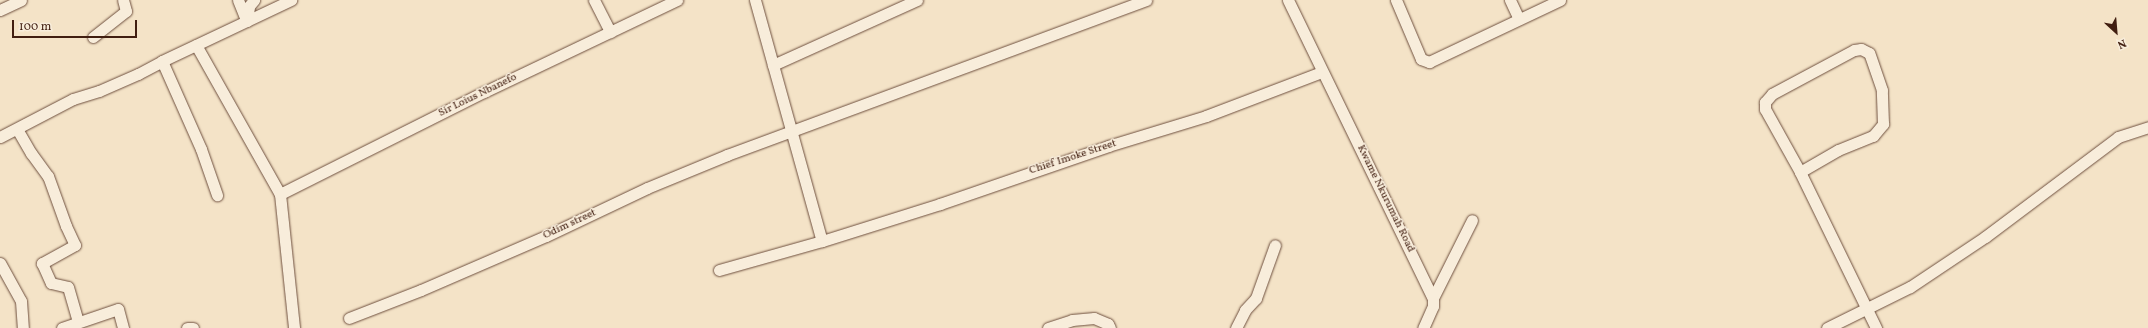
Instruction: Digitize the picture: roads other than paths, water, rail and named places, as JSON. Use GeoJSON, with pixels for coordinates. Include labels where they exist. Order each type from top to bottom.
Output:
{"type":"FeatureCollection","features":[{"type":"Feature","properties":{"kind":"street"},"geometry":{"type":"LineString","coordinates":[[0,10],[21,0]]}},
{"type":"Feature","properties":{"kind":"street"},"geometry":{"type":"LineString","coordinates":[[93,37],[126,11],[124,0]]}},
{"type":"Feature","properties":{"kind":"street"},"geometry":{"type":"LineString","coordinates":[[238,0],[247,21]]}},
{"type":"Feature","properties":{"kind":"street"},"geometry":{"type":"LineString","coordinates":[[247,21],[249,6],[254,0]]}},
{"type":"Feature","properties":{"kind":"street"},"geometry":{"type":"LineString","coordinates":[[0,137],[73,99],[99,91],[138,74],[196,44],[290,0]]}},
{"type":"Feature","properties":{"kind":"street"},"geometry":{"type":"LineString","coordinates":[[594,0],[610,32]]}},
{"type":"Feature","properties":{"kind":"street","name":"Sir Loius Nbanefo"},"geometry":{"type":"LineString","coordinates":[[280,194],[677,0]]}},
{"type":"Feature","properties":{"kind":"street"},"geometry":{"type":"LineString","coordinates":[[756,0],[790,130],[822,241]]}},
{"type":"Feature","properties":{"kind":"street"},"geometry":{"type":"LineString","coordinates":[[773,65],[917,0]]}},
{"type":"Feature","properties":{"kind":"street","name":"Odim street"},"geometry":{"type":"LineString","coordinates":[[349,318],[421,290],[538,240],[647,188],[790,130],[1146,0]]}},
{"type":"Feature","properties":{"kind":"street","name":"Kwame Nkurumah Road"},"geometry":{"type":"LineString","coordinates":[[1288,0],[1434,298]]}},
{"type":"Feature","properties":{"kind":"street"},"geometry":{"type":"LineString","coordinates":[[1396,0],[1421,59],[1424,62],[1434,61],[1560,0]]}},
{"type":"Feature","properties":{"kind":"street"},"geometry":{"type":"LineString","coordinates":[[1510,0],[1519,19]]}},
{"type":"Feature","properties":{"kind":"street"},"geometry":{"type":"LineString","coordinates":[[196,44],[280,194],[294,328]]}},
{"type":"Feature","properties":{"kind":"street"},"geometry":{"type":"LineString","coordinates":[[1800,172],[1838,150],[1873,136],[1883,124],[1882,90],[1869,53],[1861,49],[1854,50],[1772,94],[1765,102],[1765,109],[1800,172],[1876,328]]}},
{"type":"Feature","properties":{"kind":"street"},"geometry":{"type":"LineString","coordinates":[[162,61],[201,149],[217,195]]}},
{"type":"Feature","properties":{"kind":"street","name":"Chief Imoke Street"},"geometry":{"type":"LineString","coordinates":[[719,270],[822,241],[940,204],[1108,146],[1206,116],[1322,72]]}},
{"type":"Feature","properties":{"kind":"street"},"geometry":{"type":"LineString","coordinates":[[1827,328],[1910,287],[1985,237],[2118,137],[2148,127]]}},
{"type":"Feature","properties":{"kind":"street"},"geometry":{"type":"LineString","coordinates":[[17,129],[31,153],[48,176],[66,226],[75,245],[42,263],[51,283],[68,287],[78,322]]}},
{"type":"Feature","properties":{"kind":"street"},"geometry":{"type":"LineString","coordinates":[[1423,328],[1433,306],[1434,298],[1472,220]]}},
{"type":"Feature","properties":{"kind":"street"},"geometry":{"type":"LineString","coordinates":[[1236,328],[1245,310],[1256,298],[1275,245]]}},
{"type":"Feature","properties":{"kind":"street"},"geometry":{"type":"LineString","coordinates":[[0,262],[21,301],[23,328]]}},
{"type":"Feature","properties":{"kind":"street"},"geometry":{"type":"LineString","coordinates":[[62,328],[118,309],[123,328]]}},
{"type":"Feature","properties":{"kind":"street"},"geometry":{"type":"LineString","coordinates":[[1048,328],[1072,320],[1094,318],[1108,324],[1110,328]]}},
{"type":"Feature","properties":{"kind":"street"},"geometry":{"type":"LineString","coordinates":[[187,328],[193,328]]}}]}
